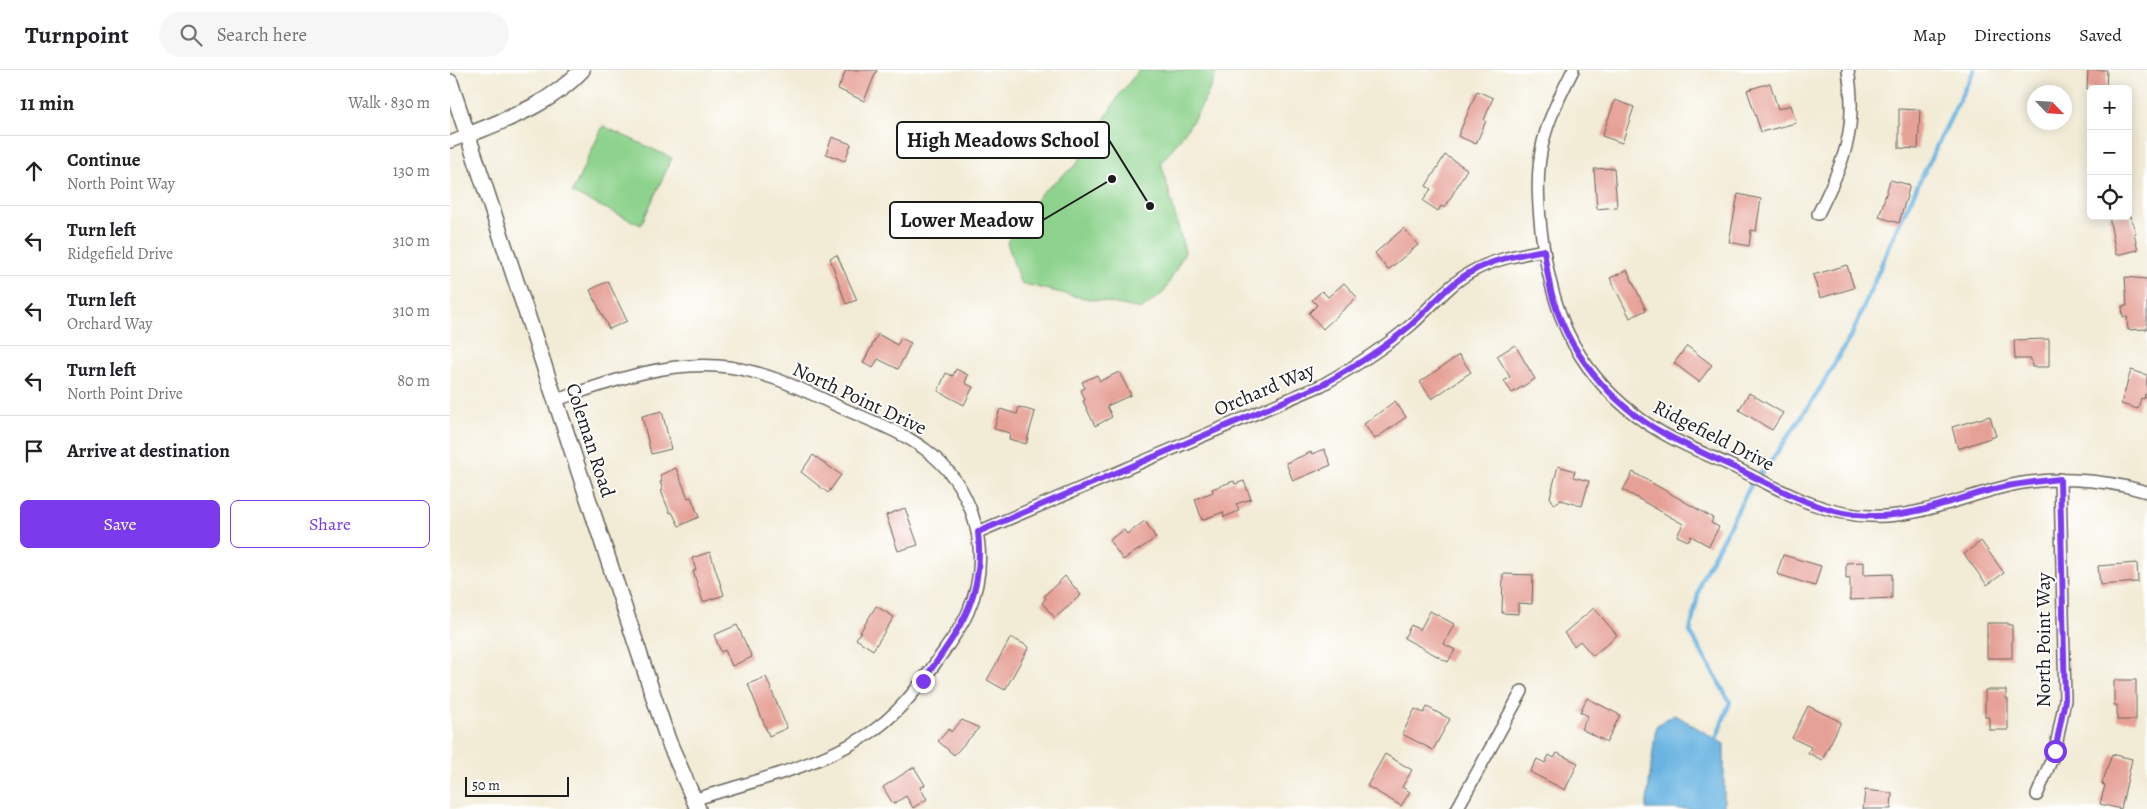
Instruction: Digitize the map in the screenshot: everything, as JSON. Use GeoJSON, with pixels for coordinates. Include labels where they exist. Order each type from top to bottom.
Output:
{"type":"FeatureCollection","features":[{"type":"Feature","properties":{"kind":"street"},"geometry":{"type":"LineString","coordinates":[[450,142],[540,104],[565,86],[582,70]]}},
{"type":"Feature","properties":{"kind":"street","name":"Ridgefield Drive"},"geometry":{"type":"LineString","coordinates":[[1573,70],[1552,112],[1542,143],[1538,195],[1544,250],[1552,292],[1565,330],[1588,368],[1614,398],[1636,416],[1662,433],[1802,500],[1846,514],[1892,516],[1927,510],[2003,487],[2060,479],[2114,484],[2147,492]]}},
{"type":"Feature","properties":{"kind":"street"},"geometry":{"type":"LineString","coordinates":[[1818,214],[1840,171],[1850,132],[1851,96],[1848,70]]}},
{"type":"Feature","properties":{"kind":"street","name":"Coleman Road"},"geometry":{"type":"LineString","coordinates":[[450,82],[668,740],[696,805]]}},
{"type":"Feature","properties":{"kind":"street","name":"Orchard Way"},"geometry":{"type":"LineString","coordinates":[[978,532],[1322,385],[1355,367],[1386,346],[1451,286],[1470,272],[1503,258],[1544,250]]}},
{"type":"Feature","properties":{"kind":"street","name":"North Point Drive"},"geometry":{"type":"LineString","coordinates":[[556,400],[635,374],[671,366],[720,366],[768,376],[903,436],[926,450],[944,466],[960,486],[971,509],[978,532],[980,552],[979,572],[968,612],[923,681],[895,713],[864,737],[830,755],[696,805]]}},
{"type":"Feature","properties":{"kind":"street","name":"North Point Way"},"geometry":{"type":"LineString","coordinates":[[2037,795],[2055,751],[2065,700],[2060,479]]}},
{"type":"Feature","properties":{"kind":"street"},"geometry":{"type":"LineString","coordinates":[[1457,809],[1522,691]]}},
{"type":"Feature","properties":{"kind":"green space"},"geometry":{"type":"Polygon","coordinates":[[[1139,70],[1217,70],[1207,95],[1194,119],[1161,162],[1185,252],[1164,292],[1142,309],[1020,283],[1007,242],[1042,192],[1076,165],[1120,94],[1139,70]]]}},
{"type":"Feature","properties":{"kind":"green space"},"geometry":{"type":"Polygon","coordinates":[[[603,126],[672,158],[641,225],[572,193],[603,126]]]}},
{"type":"Feature","properties":{"kind":"water"},"geometry":{"type":"Polygon","coordinates":[[[1674,714],[1724,744],[1724,809],[1646,809],[1656,726],[1674,714]]]}},
{"type":"Feature","properties":{"kind":"building"},"geometry":{"type":"Polygon","coordinates":[[[846,70],[877,70],[864,101],[838,89],[846,70]]]}},
{"type":"Feature","properties":{"kind":"building"},"geometry":{"type":"Polygon","coordinates":[[[2088,70],[2107,70],[2106,85],[2087,85],[2088,70]]]}},
{"type":"Feature","properties":{"kind":"building"},"geometry":{"type":"Polygon","coordinates":[[[1770,83],[1778,109],[1791,105],[1796,123],[1761,132],[1747,90],[1770,83]]]}},
{"type":"Feature","properties":{"kind":"building"},"geometry":{"type":"Polygon","coordinates":[[[1477,91],[1493,98],[1476,144],[1458,136],[1477,91]]]}},
{"type":"Feature","properties":{"kind":"building"},"geometry":{"type":"Polygon","coordinates":[[[1615,100],[1634,107],[1622,143],[1602,136],[1615,100]]]}},
{"type":"Feature","properties":{"kind":"building"},"geometry":{"type":"Polygon","coordinates":[[[1899,109],[1920,110],[1918,149],[1899,148],[1899,109]]]}},
{"type":"Feature","properties":{"kind":"building"},"geometry":{"type":"Polygon","coordinates":[[[832,137],[851,144],[845,161],[826,154],[832,137]]]}},
{"type":"Feature","properties":{"kind":"building"},"geometry":{"type":"Polygon","coordinates":[[[1445,155],[1467,169],[1445,208],[1441,206],[1438,211],[1423,201],[1431,189],[1426,186],[1445,155]]]}},
{"type":"Feature","properties":{"kind":"building"},"geometry":{"type":"Polygon","coordinates":[[[1614,168],[1617,207],[1597,209],[1594,169],[1614,168]]]}},
{"type":"Feature","properties":{"kind":"building"},"geometry":{"type":"Polygon","coordinates":[[[1890,180],[1910,185],[1899,223],[1879,217],[1890,180]]]}},
{"type":"Feature","properties":{"kind":"building"},"geometry":{"type":"Polygon","coordinates":[[[1738,194],[1761,199],[1756,231],[1751,230],[1749,246],[1729,242],[1738,194]]]}},
{"type":"Feature","properties":{"kind":"building"},"geometry":{"type":"Polygon","coordinates":[[[2110,220],[2131,220],[2136,233],[2134,233],[2138,250],[2116,255],[2110,220]]]}},
{"type":"Feature","properties":{"kind":"building"},"geometry":{"type":"Polygon","coordinates":[[[1404,228],[1418,245],[1388,270],[1375,253],[1404,228]]]}},
{"type":"Feature","properties":{"kind":"building"},"geometry":{"type":"Polygon","coordinates":[[[837,255],[857,300],[846,304],[830,258],[837,255]]]}},
{"type":"Feature","properties":{"kind":"building"},"geometry":{"type":"Polygon","coordinates":[[[1847,265],[1854,288],[1820,298],[1813,275],[1847,265]]]}},
{"type":"Feature","properties":{"kind":"building"},"geometry":{"type":"Polygon","coordinates":[[[1627,270],[1646,310],[1630,318],[1610,278],[1627,270]]]}},
{"type":"Feature","properties":{"kind":"building"},"geometry":{"type":"Polygon","coordinates":[[[2125,277],[2147,279],[2147,329],[2128,330],[2127,317],[2123,317],[2122,306],[2127,306],[2125,277]]]}},
{"type":"Feature","properties":{"kind":"building"},"geometry":{"type":"Polygon","coordinates":[[[608,281],[627,321],[609,329],[590,290],[608,281]]]}},
{"type":"Feature","properties":{"kind":"building"},"geometry":{"type":"Polygon","coordinates":[[[1344,283],[1357,297],[1323,329],[1309,313],[1317,305],[1312,300],[1322,291],[1328,297],[1344,283]]]}},
{"type":"Feature","properties":{"kind":"building"},"geometry":{"type":"Polygon","coordinates":[[[878,334],[897,345],[901,338],[911,343],[898,369],[878,359],[873,368],[863,363],[878,334]]]}},
{"type":"Feature","properties":{"kind":"building"},"geometry":{"type":"Polygon","coordinates":[[[2049,339],[2049,367],[2032,367],[2031,359],[2015,359],[2014,340],[2049,339]]]}},
{"type":"Feature","properties":{"kind":"building"},"geometry":{"type":"Polygon","coordinates":[[[1515,345],[1535,379],[1512,393],[1504,381],[1510,377],[1497,356],[1515,345]]]}},
{"type":"Feature","properties":{"kind":"building"},"geometry":{"type":"Polygon","coordinates":[[[1687,346],[1712,365],[1699,382],[1674,363],[1687,346]]]}},
{"type":"Feature","properties":{"kind":"building"},"geometry":{"type":"Polygon","coordinates":[[[1459,355],[1471,372],[1432,399],[1420,382],[1459,355]]]}},
{"type":"Feature","properties":{"kind":"building"},"geometry":{"type":"Polygon","coordinates":[[[956,369],[968,375],[965,383],[973,387],[964,405],[938,391],[946,373],[953,376],[956,369]]]}},
{"type":"Feature","properties":{"kind":"building"},"geometry":{"type":"Polygon","coordinates":[[[2131,370],[2147,375],[2147,395],[2145,394],[2144,399],[2141,398],[2138,409],[2121,404],[2131,370]]]}},
{"type":"Feature","properties":{"kind":"building"},"geometry":{"type":"Polygon","coordinates":[[[1119,372],[1131,395],[1107,406],[1112,417],[1095,426],[1083,401],[1085,400],[1081,390],[1085,388],[1082,382],[1097,375],[1100,381],[1119,372]]]}},
{"type":"Feature","properties":{"kind":"building"},"geometry":{"type":"Polygon","coordinates":[[[1749,393],[1783,413],[1772,430],[1739,410],[1749,393]]]}},
{"type":"Feature","properties":{"kind":"building"},"geometry":{"type":"Polygon","coordinates":[[[1395,401],[1406,417],[1375,439],[1364,424],[1395,401]]]}},
{"type":"Feature","properties":{"kind":"building"},"geometry":{"type":"Polygon","coordinates":[[[1019,407],[1035,412],[1026,444],[1009,439],[1010,433],[994,429],[1000,409],[1017,414],[1019,407]]]}},
{"type":"Feature","properties":{"kind":"building"},"geometry":{"type":"Polygon","coordinates":[[[662,411],[671,449],[651,454],[642,416],[662,411]]]}},
{"type":"Feature","properties":{"kind":"building"},"geometry":{"type":"Polygon","coordinates":[[[1990,416],[1996,436],[1958,449],[1952,427],[1990,416]]]}},
{"type":"Feature","properties":{"kind":"building"},"geometry":{"type":"Polygon","coordinates":[[[1324,449],[1331,465],[1293,481],[1286,463],[1311,452],[1312,454],[1324,449]]]}},
{"type":"Feature","properties":{"kind":"building"},"geometry":{"type":"Polygon","coordinates":[[[813,455],[841,475],[828,493],[801,472],[813,455]]]}},
{"type":"Feature","properties":{"kind":"building"},"geometry":{"type":"Polygon","coordinates":[[[1558,466],[1575,471],[1573,477],[1589,481],[1582,506],[1561,500],[1554,504],[1550,497],[1558,466]]]}},
{"type":"Feature","properties":{"kind":"building"},"geometry":{"type":"Polygon","coordinates":[[[676,468],[688,498],[691,497],[699,517],[679,526],[672,512],[670,513],[661,491],[663,490],[660,482],[662,482],[660,475],[676,468]]]}},
{"type":"Feature","properties":{"kind":"building"},"geometry":{"type":"Polygon","coordinates":[[[1633,472],[1713,518],[1711,523],[1719,527],[1709,546],[1691,536],[1688,541],[1677,536],[1683,524],[1623,490],[1633,472]]]}},
{"type":"Feature","properties":{"kind":"building"},"geometry":{"type":"Polygon","coordinates":[[[1234,481],[1235,484],[1244,481],[1251,499],[1236,504],[1239,511],[1224,517],[1223,512],[1202,520],[1195,499],[1213,492],[1212,489],[1234,481]]]}},
{"type":"Feature","properties":{"kind":"building"},"geometry":{"type":"Polygon","coordinates":[[[905,508],[918,545],[898,551],[886,515],[905,508]]]}},
{"type":"Feature","properties":{"kind":"building"},"geometry":{"type":"Polygon","coordinates":[[[1145,521],[1156,538],[1123,560],[1109,540],[1124,530],[1127,534],[1145,521]]]}},
{"type":"Feature","properties":{"kind":"building"},"geometry":{"type":"Polygon","coordinates":[[[1981,541],[2004,573],[1987,585],[1964,554],[1981,541]]]}},
{"type":"Feature","properties":{"kind":"building"},"geometry":{"type":"Polygon","coordinates":[[[710,552],[724,595],[703,602],[693,571],[696,570],[692,558],[710,552]]]}},
{"type":"Feature","properties":{"kind":"building"},"geometry":{"type":"Polygon","coordinates":[[[1783,555],[1821,566],[1815,586],[1777,574],[1783,555]]]}},
{"type":"Feature","properties":{"kind":"building"},"geometry":{"type":"Polygon","coordinates":[[[1864,562],[1864,575],[1892,574],[1892,598],[1850,600],[1850,578],[1846,579],[1846,563],[1864,562]]]}},
{"type":"Feature","properties":{"kind":"building"},"geometry":{"type":"Polygon","coordinates":[[[2137,563],[2138,582],[2100,585],[2098,566],[2137,563]]]}},
{"type":"Feature","properties":{"kind":"building"},"geometry":{"type":"Polygon","coordinates":[[[1503,574],[1533,575],[1532,604],[1518,603],[1518,614],[1502,613],[1503,574]]]}},
{"type":"Feature","properties":{"kind":"building"},"geometry":{"type":"Polygon","coordinates":[[[1065,576],[1081,595],[1055,618],[1042,603],[1046,598],[1044,596],[1065,576]]]}},
{"type":"Feature","properties":{"kind":"building"},"geometry":{"type":"Polygon","coordinates":[[[876,606],[894,617],[873,650],[856,639],[876,606]]]}},
{"type":"Feature","properties":{"kind":"building"},"geometry":{"type":"Polygon","coordinates":[[[1594,608],[1617,635],[1593,656],[1580,641],[1574,646],[1564,633],[1594,608]]]}},
{"type":"Feature","properties":{"kind":"building"},"geometry":{"type":"Polygon","coordinates":[[[1430,611],[1454,624],[1444,644],[1455,650],[1448,662],[1404,638],[1411,625],[1420,630],[1430,611]]]}},
{"type":"Feature","properties":{"kind":"building"},"geometry":{"type":"Polygon","coordinates":[[[1987,623],[2008,623],[2008,625],[2012,625],[2012,658],[1987,658],[1987,623]]]}},
{"type":"Feature","properties":{"kind":"building"},"geometry":{"type":"Polygon","coordinates":[[[737,625],[752,657],[732,666],[725,650],[721,652],[714,635],[737,625]]]}},
{"type":"Feature","properties":{"kind":"building"},"geometry":{"type":"Polygon","coordinates":[[[1011,637],[1029,647],[1005,690],[987,680],[1011,637]]]}},
{"type":"Feature","properties":{"kind":"building"},"geometry":{"type":"Polygon","coordinates":[[[766,677],[787,728],[769,736],[748,684],[766,677]]]}},
{"type":"Feature","properties":{"kind":"building"},"geometry":{"type":"Polygon","coordinates":[[[2114,680],[2136,680],[2136,720],[2117,720],[2117,705],[2114,705],[2114,680]]]}},
{"type":"Feature","properties":{"kind":"building"},"geometry":{"type":"Polygon","coordinates":[[[1985,690],[2006,690],[2006,699],[2008,699],[2008,730],[1989,730],[1989,717],[1985,717],[1985,690]]]}},
{"type":"Feature","properties":{"kind":"building"},"geometry":{"type":"Polygon","coordinates":[[[1587,698],[1620,715],[1607,742],[1581,729],[1588,716],[1580,712],[1587,698]]]}},
{"type":"Feature","properties":{"kind":"building"},"geometry":{"type":"Polygon","coordinates":[[[1808,706],[1841,722],[1822,760],[1808,753],[1811,747],[1792,738],[1808,706]]]}},
{"type":"Feature","properties":{"kind":"building"},"geometry":{"type":"Polygon","coordinates":[[[1427,707],[1450,719],[1433,750],[1402,734],[1415,709],[1424,713],[1427,707]]]}},
{"type":"Feature","properties":{"kind":"building"},"geometry":{"type":"Polygon","coordinates":[[[962,720],[979,728],[954,755],[938,741],[949,729],[951,732],[962,720]]]}},
{"type":"Feature","properties":{"kind":"building"},"geometry":{"type":"Polygon","coordinates":[[[1557,753],[1578,763],[1565,790],[1530,772],[1537,759],[1545,763],[1549,755],[1554,758],[1557,753]]]}},
{"type":"Feature","properties":{"kind":"building"},"geometry":{"type":"Polygon","coordinates":[[[1385,754],[1412,770],[1402,787],[1410,792],[1401,806],[1367,786],[1385,754]]]}},
{"type":"Feature","properties":{"kind":"building"},"geometry":{"type":"Polygon","coordinates":[[[2112,754],[2132,759],[2121,809],[2100,804],[2105,785],[2102,784],[2112,754]]]}},
{"type":"Feature","properties":{"kind":"building"},"geometry":{"type":"Polygon","coordinates":[[[914,767],[925,785],[920,788],[927,799],[913,808],[906,796],[893,804],[883,787],[914,767]]]}},
{"type":"Feature","properties":{"kind":"building"},"geometry":{"type":"Polygon","coordinates":[[[1865,790],[1892,793],[1891,809],[1863,809],[1865,790]]]}},
{"type":"Feature","properties":{"kind":"waterway"},"geometry":{"type":"LineString","coordinates":[[1714,744],[1730,702],[1690,632],[1701,580],[1752,483],[1769,464],[1815,397],[1853,332],[1896,230],[1974,70]]}},
{"type":"Feature","properties":{"kind":"place","name":"Lower Meadow"},"geometry":{"type":"Point","coordinates":[1112,179]}},
{"type":"Feature","properties":{"kind":"place","name":"High Meadows School"},"geometry":{"type":"Point","coordinates":[1150,206]}},
{"type":"Feature","properties":{"kind":"route"},"geometry":{"type":"LineString","coordinates":[[923,681],[968,612],[975,593],[979,572],[978,532],[1322,385],[1355,367],[1386,346],[1451,286],[1470,272],[1503,258],[1544,250],[1552,292],[1565,330],[1588,368],[1614,398],[1636,416],[1662,433],[1802,500],[1846,514],[1892,516],[1927,510],[2003,487],[2060,479],[2065,700],[2055,751]]}}]}
